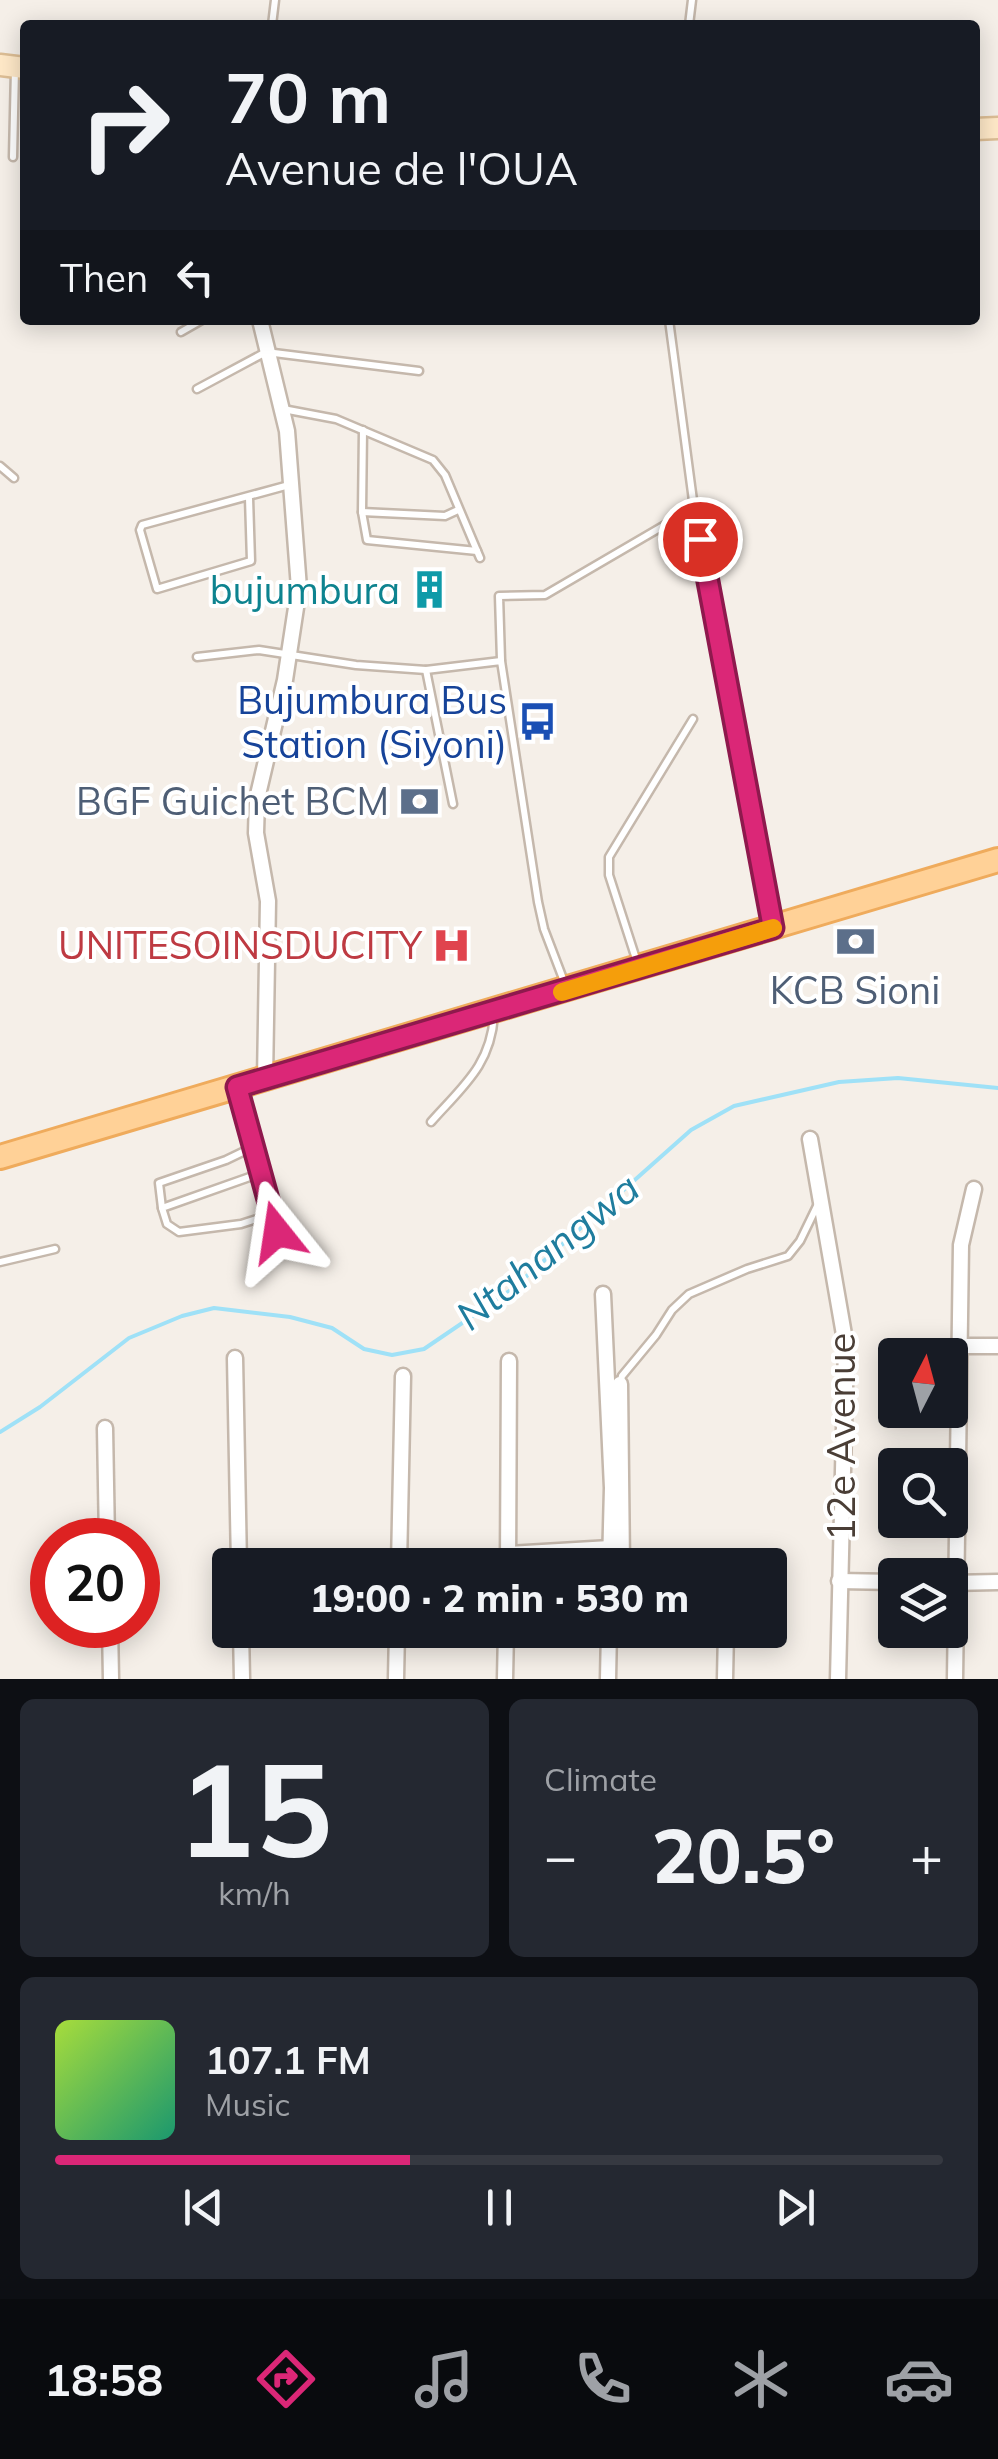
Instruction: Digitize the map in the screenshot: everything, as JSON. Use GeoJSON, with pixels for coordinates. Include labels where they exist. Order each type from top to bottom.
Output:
{"type":"FeatureCollection","features":[{"type":"Feature","properties":{"kind":"main road"},"geometry":{"type":"LineString","coordinates":[[0,1157],[998,860]]}},
{"type":"Feature","properties":{"kind":"street"},"geometry":{"type":"LineString","coordinates":[[261,325],[287,431],[300,588],[257,799],[256,834],[268,901],[265,1079]]}},
{"type":"Feature","properties":{"kind":"street","name":"12e Avenue"},"geometry":{"type":"LineString","coordinates":[[810,1138],[846,1346],[838,1679]]}},
{"type":"Feature","properties":{"kind":"street"},"geometry":{"type":"LineString","coordinates":[[958,1338],[962,1236],[974,1189]]}},
{"type":"Feature","properties":{"kind":"street"},"geometry":{"type":"LineString","coordinates":[[603,1294],[611,1452],[610,1548]]}},
{"type":"Feature","properties":{"kind":"street"},"geometry":{"type":"LineString","coordinates":[[968,1346],[998,1346]]}},
{"type":"Feature","properties":{"kind":"street"},"geometry":{"type":"LineString","coordinates":[[234,1358],[239,1548]]}},
{"type":"Feature","properties":{"kind":"street"},"geometry":{"type":"LineString","coordinates":[[508,1548],[510,1361]]}},
{"type":"Feature","properties":{"kind":"street"},"geometry":{"type":"LineString","coordinates":[[399,1548],[403,1376]]}},
{"type":"Feature","properties":{"kind":"street"},"geometry":{"type":"LineString","coordinates":[[620,1384],[622,1548]]}},
{"type":"Feature","properties":{"kind":"street"},"geometry":{"type":"LineString","coordinates":[[106,1428],[107,1518]]}},
{"type":"Feature","properties":{"kind":"street"},"geometry":{"type":"LineString","coordinates":[[954,1558],[956,1428]]}},
{"type":"Feature","properties":{"kind":"street"},"geometry":{"type":"LineString","coordinates":[[839,1581],[878,1582]]}},
{"type":"Feature","properties":{"kind":"street"},"geometry":{"type":"LineString","coordinates":[[968,1582],[998,1582]]}},
{"type":"Feature","properties":{"kind":"street"},"geometry":{"type":"LineString","coordinates":[[110,1648],[111,1679]]}},
{"type":"Feature","properties":{"kind":"street"},"geometry":{"type":"LineString","coordinates":[[241,1648],[242,1679]]}},
{"type":"Feature","properties":{"kind":"street"},"geometry":{"type":"LineString","coordinates":[[396,1679],[397,1648]]}},
{"type":"Feature","properties":{"kind":"street"},"geometry":{"type":"LineString","coordinates":[[505,1679],[506,1648]]}},
{"type":"Feature","properties":{"kind":"street"},"geometry":{"type":"LineString","coordinates":[[608,1679],[609,1648]]}},
{"type":"Feature","properties":{"kind":"street"},"geometry":{"type":"LineString","coordinates":[[724,1679],[725,1648]]}},
{"type":"Feature","properties":{"kind":"street"},"geometry":{"type":"LineString","coordinates":[[954,1648],[955,1679]]}},
{"type":"Feature","properties":{"kind":"lane"},"geometry":{"type":"LineString","coordinates":[[12,157],[13,67]]}},
{"type":"Feature","properties":{"kind":"lane"},"geometry":{"type":"LineString","coordinates":[[182,332],[194,325]]}},
{"type":"Feature","properties":{"kind":"lane"},"geometry":{"type":"LineString","coordinates":[[669,325],[694,508],[773,928]]}},
{"type":"Feature","properties":{"kind":"lane"},"geometry":{"type":"LineString","coordinates":[[197,389],[266,352],[420,371]]}},
{"type":"Feature","properties":{"kind":"lane"},"geometry":{"type":"LineString","coordinates":[[282,409],[336,418],[433,460],[445,475],[479,555],[372,542],[365,536],[363,430]]}},
{"type":"Feature","properties":{"kind":"lane"},"geometry":{"type":"LineString","coordinates":[[0,466],[14,478]]}},
{"type":"Feature","properties":{"kind":"lane"},"geometry":{"type":"LineString","coordinates":[[248,498],[251,561],[156,588],[140,530],[146,521],[290,485]]}},
{"type":"Feature","properties":{"kind":"lane"},"geometry":{"type":"LineString","coordinates":[[568,990],[544,929],[538,902],[500,660],[499,596],[545,594],[694,508]]}},
{"type":"Feature","properties":{"kind":"lane"},"geometry":{"type":"LineString","coordinates":[[362,512],[445,516],[458,510]]}},
{"type":"Feature","properties":{"kind":"lane"},"geometry":{"type":"LineString","coordinates":[[197,657],[258,650],[356,665],[426,670],[500,660]]}},
{"type":"Feature","properties":{"kind":"lane"},"geometry":{"type":"LineString","coordinates":[[426,670],[453,804]]}},
{"type":"Feature","properties":{"kind":"lane"},"geometry":{"type":"LineString","coordinates":[[639,968],[609,876],[609,857],[693,719]]}},
{"type":"Feature","properties":{"kind":"lane"},"geometry":{"type":"LineString","coordinates":[[431,1122],[482,1065],[492,1041],[494,1012]]}},
{"type":"Feature","properties":{"kind":"lane"},"geometry":{"type":"LineString","coordinates":[[237,1087],[277,1232]]}},
{"type":"Feature","properties":{"kind":"lane"},"geometry":{"type":"LineString","coordinates":[[253,1146],[226,1160],[159,1183],[162,1208],[167,1224],[179,1232],[241,1224],[272,1214]]}},
{"type":"Feature","properties":{"kind":"lane"},"geometry":{"type":"LineString","coordinates":[[162,1208],[261,1173]]}},
{"type":"Feature","properties":{"kind":"lane"},"geometry":{"type":"LineString","coordinates":[[620,1384],[672,1310],[689,1294],[746,1268],[788,1256],[800,1241],[821,1198]]}},
{"type":"Feature","properties":{"kind":"lane"},"geometry":{"type":"LineString","coordinates":[[0,1262],[55,1250]]}},
{"type":"Feature","properties":{"kind":"waterway","name":"Ntahangwa"},"geometry":{"type":"LineString","coordinates":[[0,1432],[40,1407],[129,1338],[182,1316],[214,1308],[290,1317],[332,1328],[364,1349],[392,1355],[424,1349],[511,1290],[691,1130],[734,1106],[839,1082],[898,1078],[998,1088]]}},
{"type":"Feature","properties":{"kind":"slow traffic"},"geometry":{"type":"LineString","coordinates":[[562,992],[773,928]]}},
{"type":"Feature","properties":{"kind":"place","name":"bujumbura"},"geometry":{"type":"Point","coordinates":[430,590]}},
{"type":"Feature","properties":{"kind":"place","name":"Bujumbura Bus Station (Siyoni)"},"geometry":{"type":"Point","coordinates":[537,722]}},
{"type":"Feature","properties":{"kind":"place","name":"BGF Guichet BCM"},"geometry":{"type":"Point","coordinates":[419,801]}},
{"type":"Feature","properties":{"kind":"place","name":"KCB Sioni"},"geometry":{"type":"Point","coordinates":[855,941]}},
{"type":"Feature","properties":{"kind":"place","name":"UNITESOINSDUCITY"},"geometry":{"type":"Point","coordinates":[452,945]}},
{"type":"Feature","properties":{"kind":"route"},"geometry":{"type":"LineString","coordinates":[[277,1232],[237,1087],[773,928],[700,539]]}}]}
